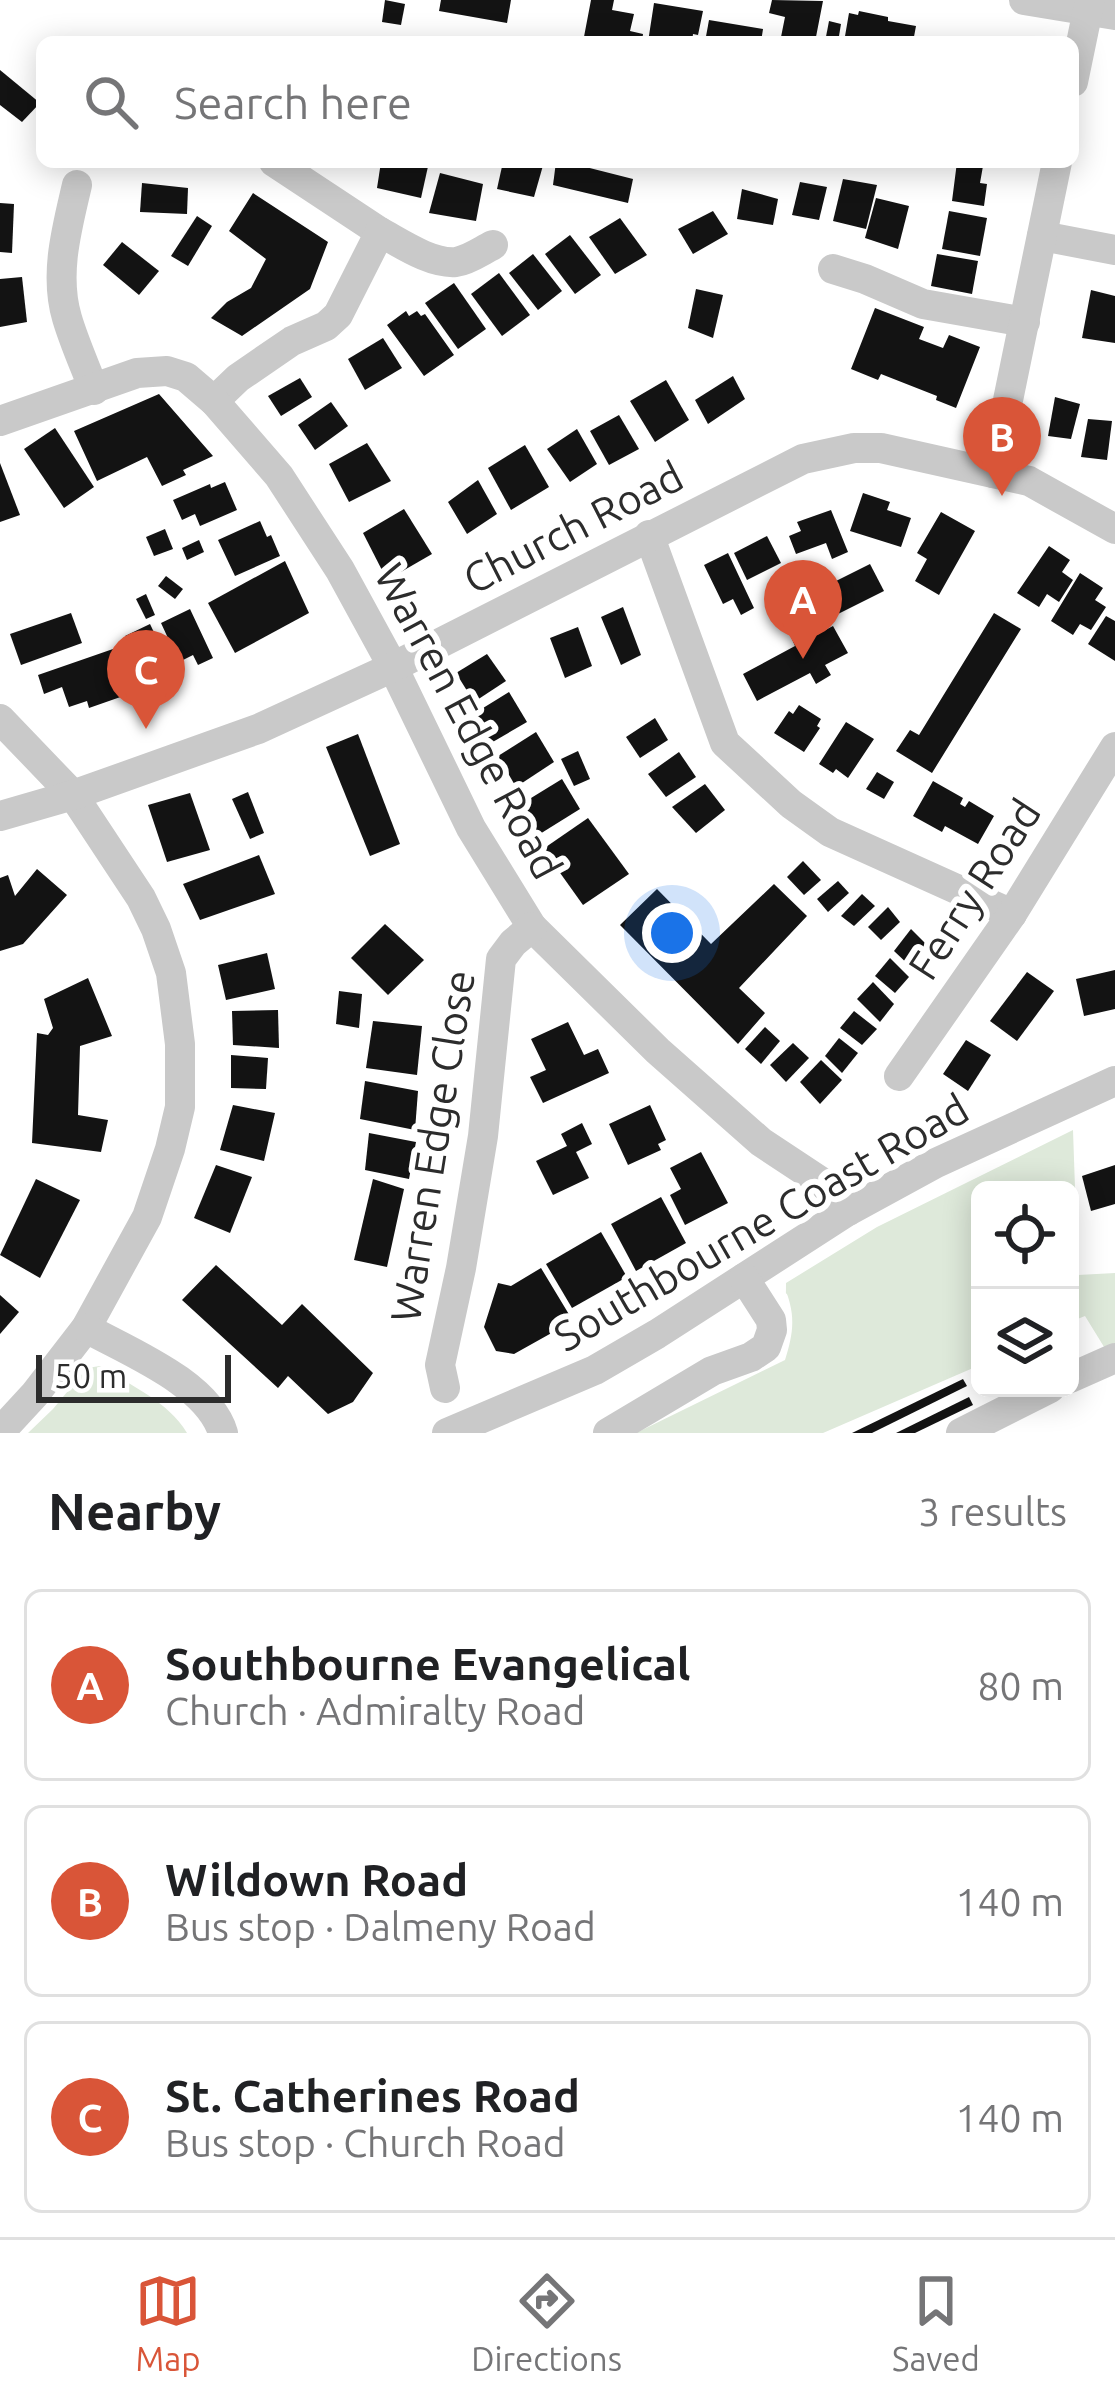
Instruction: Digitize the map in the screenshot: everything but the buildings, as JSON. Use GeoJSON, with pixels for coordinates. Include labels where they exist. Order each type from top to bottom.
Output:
{"type":"FeatureCollection","features":[{"type":"Feature","properties":{"kind":"street"},"geometry":{"type":"LineString","coordinates":[[1024,0],[1097,9],[1079,64]]}},
{"type":"Feature","properties":{"kind":"street"},"geometry":{"type":"LineString","coordinates":[[283,168],[416,251],[452,262],[493,244]]}},
{"type":"Feature","properties":{"kind":"street"},"geometry":{"type":"LineString","coordinates":[[993,473],[1056,168]]}},
{"type":"Feature","properties":{"kind":"street"},"geometry":{"type":"LineString","coordinates":[[76,185],[61,270],[63,296],[94,389]]}},
{"type":"Feature","properties":{"kind":"street"},"geometry":{"type":"LineString","coordinates":[[214,401],[238,378],[338,315],[380,232]]}},
{"type":"Feature","properties":{"kind":"street"},"geometry":{"type":"LineString","coordinates":[[1042,236],[1115,250]]}},
{"type":"Feature","properties":{"kind":"street"},"geometry":{"type":"LineString","coordinates":[[833,269],[923,304],[1025,322]]}},
{"type":"Feature","properties":{"kind":"street","name":"Warren Edge Road"},"geometry":{"type":"LineString","coordinates":[[0,421],[137,373],[167,370],[186,377],[214,401],[279,476],[340,570],[471,828],[532,926],[658,1051],[760,1142],[823,1183],[848,1211]]}},
{"type":"Feature","properties":{"kind":"street","name":"Church Road"},"geometry":{"type":"LineString","coordinates":[[0,816],[258,729],[393,667],[803,458],[826,452],[881,448],[1029,481],[1115,529]]}},
{"type":"Feature","properties":{"kind":"street"},"geometry":{"type":"LineString","coordinates":[[650,535],[725,743],[830,832],[1012,914]]}},
{"type":"Feature","properties":{"kind":"street"},"geometry":{"type":"LineString","coordinates":[[0,718],[73,795],[141,898],[171,974],[180,1044],[180,1107],[147,1217],[86,1328],[0,1432]]}},
{"type":"Feature","properties":{"kind":"street","name":"Ferry Road"},"geometry":{"type":"LineString","coordinates":[[899,1076],[1012,914],[1115,747]]}},
{"type":"Feature","properties":{"kind":"street","name":"Warren Edge Close"},"geometry":{"type":"LineString","coordinates":[[445,1388],[440,1365],[483,1136],[501,959],[532,926]]}},
{"type":"Feature","properties":{"kind":"street","name":"Southbourne Coast Road"},"geometry":{"type":"LineString","coordinates":[[447,1433],[595,1370],[848,1211],[936,1163],[1115,1081]]}},
{"type":"Feature","properties":{"kind":"street"},"geometry":{"type":"LineString","coordinates":[[608,1433],[712,1371],[752,1358],[766,1347],[771,1320],[743,1278]]}},
{"type":"Feature","properties":{"kind":"street"},"geometry":{"type":"LineString","coordinates":[[86,1328],[192,1388],[219,1420],[223,1433]]}},
{"type":"Feature","properties":{"kind":"street"},"geometry":{"type":"LineString","coordinates":[[1079,1374],[1115,1358]]}},
{"type":"Feature","properties":{"kind":"street"},"geometry":{"type":"LineString","coordinates":[[961,1433],[1032,1397]]}},
{"type":"Feature","properties":{"kind":"green space"},"geometry":{"type":"Polygon","coordinates":[[[1073,1130],[1075,1181],[971,1181],[971,1369],[823,1433],[636,1433],[785,1360],[792,1325],[786,1283],[877,1227],[1073,1130]]]}},
{"type":"Feature","properties":{"kind":"green space"},"geometry":{"type":"Polygon","coordinates":[[[1115,1273],[1115,1353],[1109,1355],[1085,1316],[1079,1318],[1079,1275],[1115,1273]]]}},
{"type":"Feature","properties":{"kind":"green space"},"geometry":{"type":"Polygon","coordinates":[[[100,1366],[159,1403],[187,1433],[28,1433],[87,1368],[100,1366]]]}},
{"type":"Feature","properties":{"kind":"place","name":"Wildown Road"},"geometry":{"type":"Point","coordinates":[1002,496]}},
{"type":"Feature","properties":{"kind":"place","name":"Southbourne Evangelical"},"geometry":{"type":"Point","coordinates":[803,659]}},
{"type":"Feature","properties":{"kind":"place","name":"St. Catherines Road"},"geometry":{"type":"Point","coordinates":[146,729]}}]}
